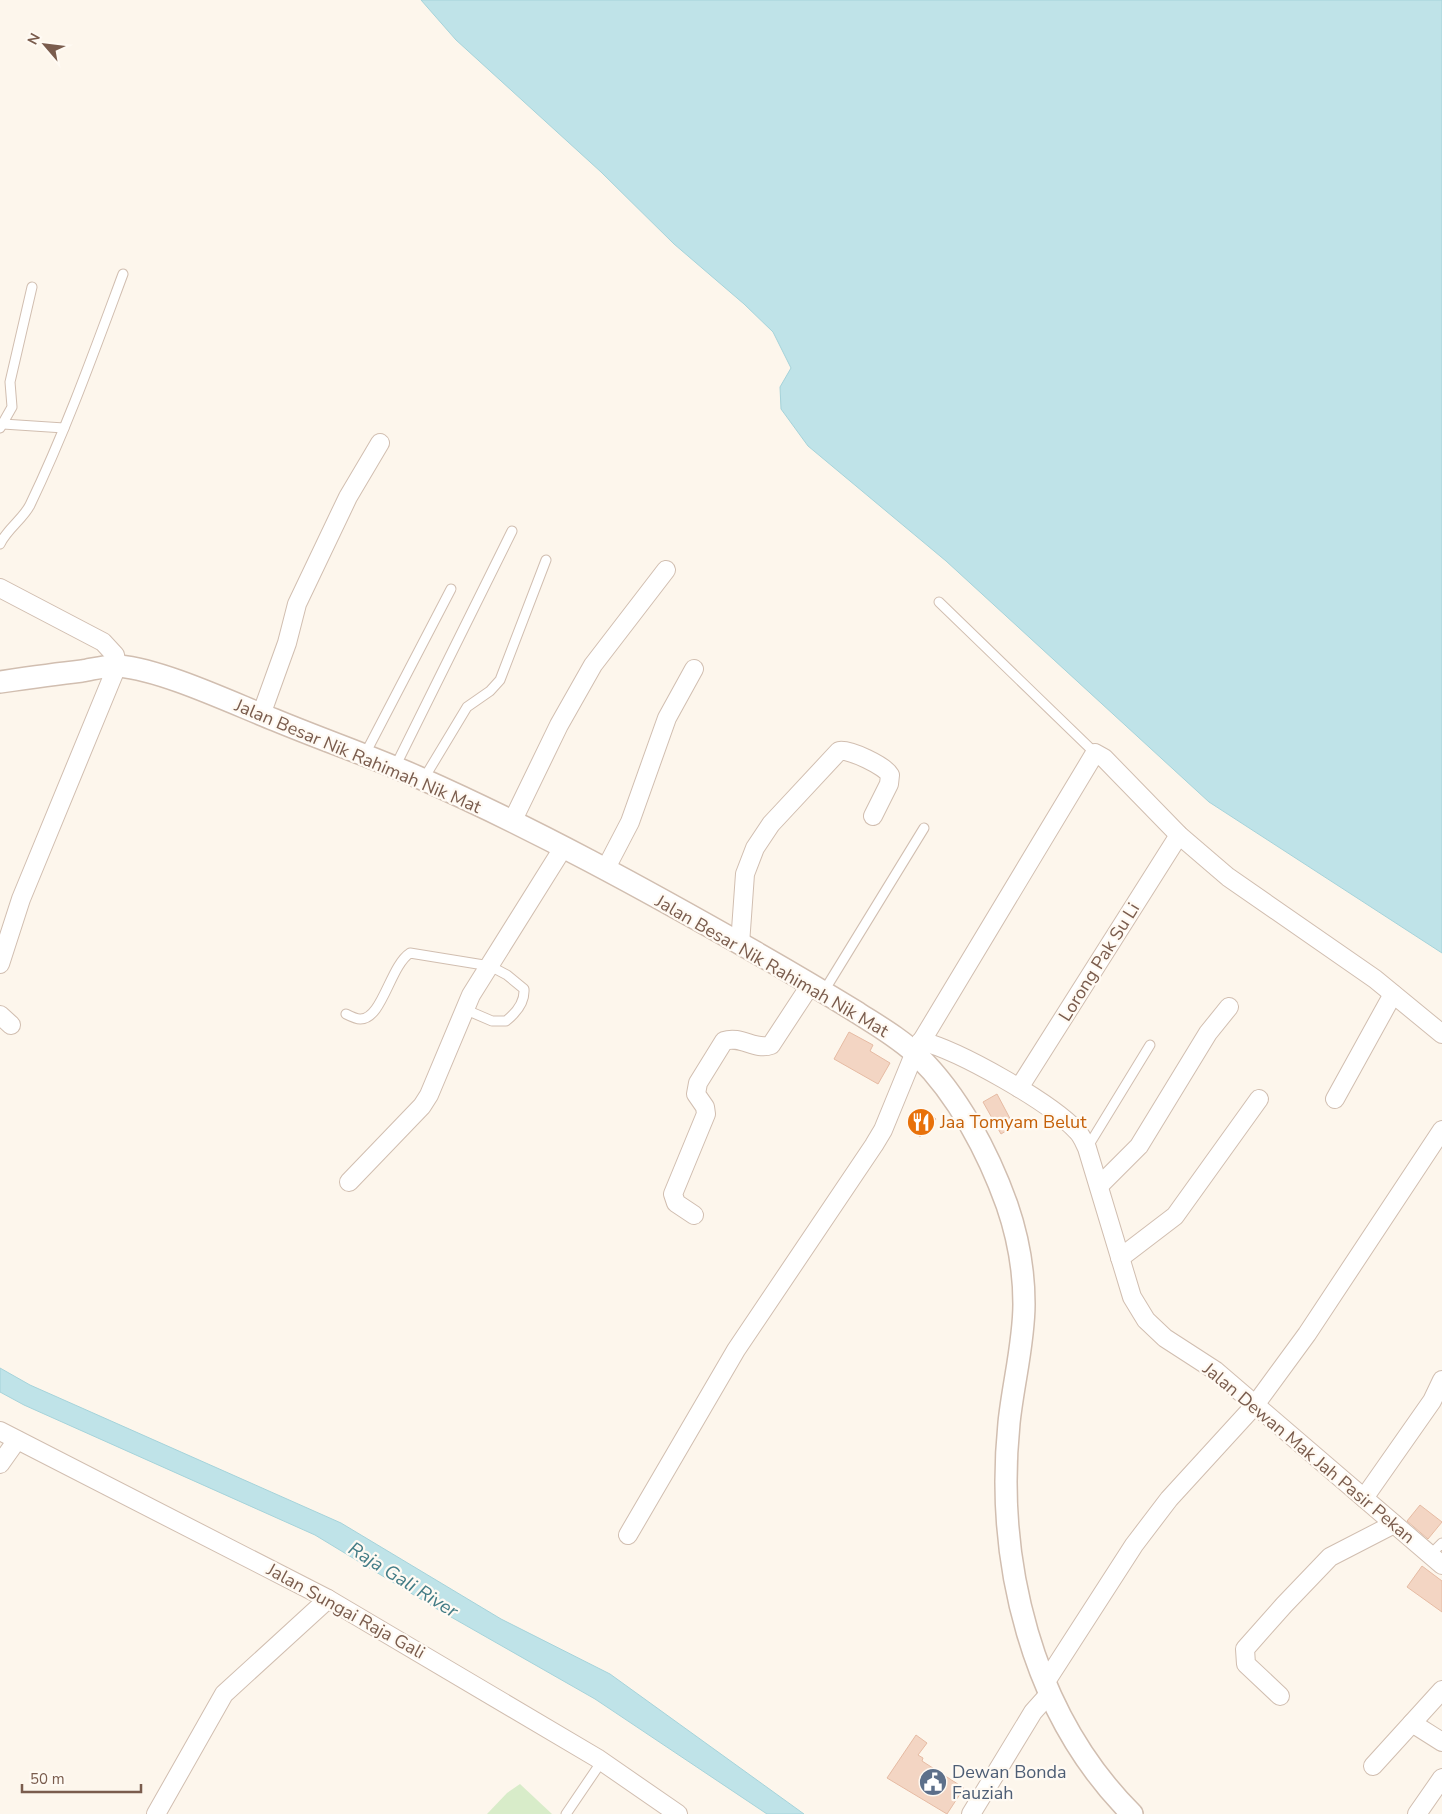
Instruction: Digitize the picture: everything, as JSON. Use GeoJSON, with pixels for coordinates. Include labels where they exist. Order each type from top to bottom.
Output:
{"type":"FeatureCollection","features":[{"type":"Feature","properties":{"kind":"street"},"geometry":{"type":"LineString","coordinates":[[261,715],[287,644],[300,597],[348,497],[380,443]]}},
{"type":"Feature","properties":{"kind":"street"},"geometry":{"type":"LineString","coordinates":[[512,822],[559,724],[593,665],[666,570]]}},
{"type":"Feature","properties":{"kind":"street"},"geometry":{"type":"LineString","coordinates":[[0,588],[103,642],[115,655],[117,666],[21,899],[2,953]]}},
{"type":"Feature","properties":{"kind":"street","name":"Jalan Besar Nik Rahimah Nik Mat"},"geometry":{"type":"LineString","coordinates":[[0,682],[117,666],[157,676],[395,768],[512,822],[605,870],[740,944],[918,1047],[951,1096],[989,1164],[1007,1206],[1021,1257],[1024,1308],[1009,1423],[1006,1484],[1016,1590],[1030,1643],[1048,1688],[1076,1742],[1116,1799],[1132,1814]]}},
{"type":"Feature","properties":{"kind":"street"},"geometry":{"type":"LineString","coordinates":[[605,870],[631,820],[667,718],[694,670]]}},
{"type":"Feature","properties":{"kind":"street"},"geometry":{"type":"LineString","coordinates":[[740,944],[745,874],[755,848],[771,824],[839,751],[849,751],[884,768],[890,775],[889,784],[873,816]]}},
{"type":"Feature","properties":{"kind":"street"},"geometry":{"type":"LineString","coordinates":[[628,1535],[736,1350],[883,1130],[918,1047],[1095,753],[1104,758],[1179,835],[1228,876],[1375,979],[1442,1034]]}},
{"type":"Feature","properties":{"kind":"street","name":"Lorong Pak Su Li"},"geometry":{"type":"LineString","coordinates":[[1019,1088],[1179,835]]}},
{"type":"Feature","properties":{"kind":"street"},"geometry":{"type":"LineString","coordinates":[[349,1182],[422,1106],[429,1095],[464,1009],[563,848]]}},
{"type":"Feature","properties":{"kind":"street"},"geometry":{"type":"LineString","coordinates":[[694,1215],[676,1203],[673,1194],[706,1114],[705,1107],[696,1094],[698,1083],[724,1041],[731,1038],[757,1046],[771,1045],[817,988]]}},
{"type":"Feature","properties":{"kind":"street"},"geometry":{"type":"LineString","coordinates":[[1335,1100],[1393,994]]}},
{"type":"Feature","properties":{"kind":"street"},"geometry":{"type":"LineString","coordinates":[[1099,1186],[1139,1146],[1210,1031],[1229,1007]]}},
{"type":"Feature","properties":{"kind":"street","name":"Jalan Dewan Mak Jah Pasir Pekan"},"geometry":{"type":"LineString","coordinates":[[918,1047],[937,1045],[1019,1088],[1078,1132],[1088,1148],[1132,1297],[1146,1320],[1164,1338],[1216,1371],[1394,1524],[1438,1554]]}},
{"type":"Feature","properties":{"kind":"street"},"geometry":{"type":"LineString","coordinates":[[1120,1258],[1176,1216],[1259,1099]]}},
{"type":"Feature","properties":{"kind":"street"},"geometry":{"type":"LineString","coordinates":[[971,1814],[1134,1545],[1169,1499],[1256,1406],[1307,1334],[1442,1130]]}},
{"type":"Feature","properties":{"kind":"street"},"geometry":{"type":"LineString","coordinates":[[1364,1498],[1432,1401],[1442,1380]]}},
{"type":"Feature","properties":{"kind":"street","name":"Jalan Sungai Raja Gali"},"geometry":{"type":"LineString","coordinates":[[0,1431],[328,1599],[602,1761],[678,1814]]}},
{"type":"Feature","properties":{"kind":"street"},"geometry":{"type":"LineString","coordinates":[[0,1464],[17,1440]]}},
{"type":"Feature","properties":{"kind":"street"},"geometry":{"type":"LineString","coordinates":[[1280,1696],[1246,1664],[1245,1650],[1284,1605],[1330,1557],[1394,1524]]}},
{"type":"Feature","properties":{"kind":"street"},"geometry":{"type":"LineString","coordinates":[[156,1814],[224,1694],[328,1599]]}},
{"type":"Feature","properties":{"kind":"street"},"geometry":{"type":"LineString","coordinates":[[1373,1766],[1442,1690]]}},
{"type":"Feature","properties":{"kind":"street"},"geometry":{"type":"LineString","coordinates":[[1412,1723],[1442,1742]]}},
{"type":"Feature","properties":{"kind":"street"},"geometry":{"type":"LineString","coordinates":[[1417,1814],[1442,1778]]}},
{"type":"Feature","properties":{"kind":"lane"},"geometry":{"type":"LineString","coordinates":[[0,544],[10,527],[29,507],[64,428],[124,274]]}},
{"type":"Feature","properties":{"kind":"lane"},"geometry":{"type":"LineString","coordinates":[[32,287],[10,382],[12,408],[1,426],[64,428]]}},
{"type":"Feature","properties":{"kind":"lane"},"geometry":{"type":"LineString","coordinates":[[395,768],[512,531]]}},
{"type":"Feature","properties":{"kind":"lane"},"geometry":{"type":"LineString","coordinates":[[423,780],[467,707],[490,691],[500,680],[546,560]]}},
{"type":"Feature","properties":{"kind":"lane"},"geometry":{"type":"LineString","coordinates":[[364,756],[450,590]]}},
{"type":"Feature","properties":{"kind":"lane"},"geometry":{"type":"LineString","coordinates":[[939,602],[1095,753]]}},
{"type":"Feature","properties":{"kind":"lane"},"geometry":{"type":"LineString","coordinates":[[817,988],[924,828]]}},
{"type":"Feature","properties":{"kind":"lane"},"geometry":{"type":"LineString","coordinates":[[346,1014],[359,1020],[366,1018],[376,1009],[397,965],[410,953],[490,966],[520,984],[524,989],[522,1002],[513,1016],[506,1021],[492,1021],[464,1009]]}},
{"type":"Feature","properties":{"kind":"lane"},"geometry":{"type":"LineString","coordinates":[[1088,1148],[1150,1045]]}},
{"type":"Feature","properties":{"kind":"lane"},"geometry":{"type":"LineString","coordinates":[[566,1814],[602,1761]]}},
{"type":"Feature","properties":{"kind":"green space"},"geometry":{"type":"Polygon","coordinates":[[[520,1784],[552,1814],[487,1814],[507,1793],[520,1784]]]}},
{"type":"Feature","properties":{"kind":"water"},"geometry":{"type":"Polygon","coordinates":[[[421,0],[1442,0],[1442,953],[1209,802],[946,561],[808,446],[781,409],[780,387],[791,368],[773,332],[744,304],[674,244],[601,172],[456,40],[421,0]]]}},
{"type":"Feature","properties":{"kind":"water","name":"Raja Gali River"},"geometry":{"type":"Polygon","coordinates":[[[0,1368],[30,1385],[341,1523],[501,1619],[610,1674],[804,1814],[767,1814],[595,1699],[437,1609],[315,1535],[24,1405],[0,1392],[0,1368]]]}},
{"type":"Feature","properties":{"kind":"building"},"geometry":{"type":"Polygon","coordinates":[[[849,1032],[873,1045],[870,1051],[890,1063],[878,1084],[834,1059],[849,1032]]]}},
{"type":"Feature","properties":{"kind":"building"},"geometry":{"type":"Polygon","coordinates":[[[997,1094],[1014,1126],[1001,1134],[983,1102],[997,1094]]]}},
{"type":"Feature","properties":{"kind":"building","name":"Jaa Tomyam Belut"},"geometry":{"type":"Polygon","coordinates":[[[923,1108],[936,1119],[920,1137],[907,1125],[923,1108]]]}},
{"type":"Feature","properties":{"kind":"building"},"geometry":{"type":"Polygon","coordinates":[[[1420,1505],[1442,1522],[1428,1539],[1407,1521],[1420,1505]]]}},
{"type":"Feature","properties":{"kind":"building"},"geometry":{"type":"Polygon","coordinates":[[[1422,1566],[1442,1581],[1442,1612],[1407,1587],[1422,1566]]]}},
{"type":"Feature","properties":{"kind":"building"},"geometry":{"type":"Polygon","coordinates":[[[916,1735],[927,1743],[918,1755],[923,1758],[922,1761],[964,1788],[947,1814],[887,1778],[916,1735]]]}},
{"type":"Feature","properties":{"kind":"place","name":"Jaa Tomyam Belut"},"geometry":{"type":"Point","coordinates":[921,1122]}},
{"type":"Feature","properties":{"kind":"place","name":"Dewan Bonda Fauziah"},"geometry":{"type":"Point","coordinates":[933,1782]}}]}
